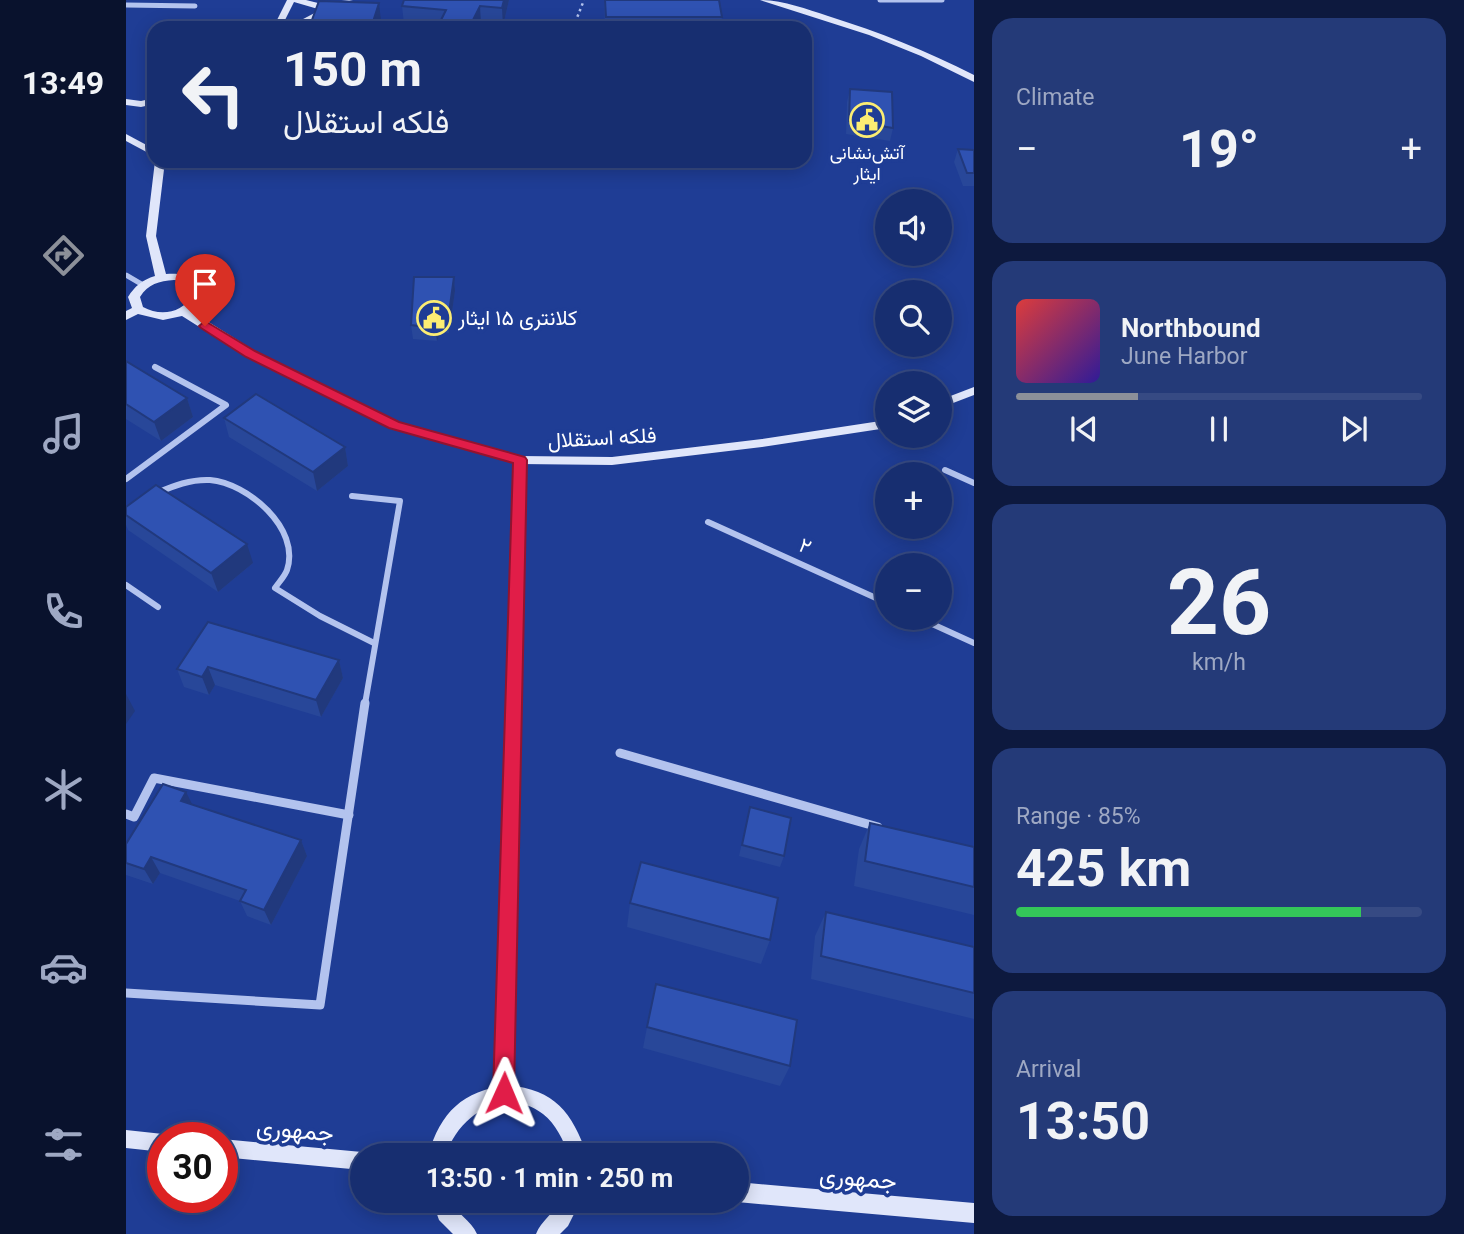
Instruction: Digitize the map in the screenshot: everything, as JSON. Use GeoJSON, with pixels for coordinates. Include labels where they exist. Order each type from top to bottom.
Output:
{"type":"FeatureCollection","features":[{"type":"Feature","properties":{"kind":"main road"},"geometry":{"type":"LineString","coordinates":[[280,21],[291,0]]}},
{"type":"Feature","properties":{"kind":"main road"},"geometry":{"type":"LineString","coordinates":[[297,0],[318,6],[345,2]]}},
{"type":"Feature","properties":{"kind":"main road"},"geometry":{"type":"LineString","coordinates":[[764,0],[848,26],[912,50],[974,79]]}},
{"type":"Feature","properties":{"kind":"main road"},"geometry":{"type":"LineString","coordinates":[[305,21],[345,2]]}},
{"type":"Feature","properties":{"kind":"main road"},"geometry":{"type":"LineString","coordinates":[[126,102],[147,103]]}},
{"type":"Feature","properties":{"kind":"main road"},"geometry":{"type":"LineString","coordinates":[[126,136],[147,149]]}},
{"type":"Feature","properties":{"kind":"main road"},"geometry":{"type":"LineString","coordinates":[[159,168],[151,236],[161,278]]}},
{"type":"Feature","properties":{"kind":"main road"},"geometry":{"type":"LineString","coordinates":[[161,278],[189,279],[199,289],[197,301],[183,311],[153,316],[138,309],[134,297],[143,285],[161,278]]}},
{"type":"Feature","properties":{"kind":"main road"},"geometry":{"type":"LineString","coordinates":[[126,316],[138,309]]}},
{"type":"Feature","properties":{"kind":"main road","name":"فلکه استقلال"},"geometry":{"type":"LineString","coordinates":[[183,311],[251,354],[394,425],[520,460],[612,461],[875,426]]}},
{"type":"Feature","properties":{"kind":"main road"},"geometry":{"type":"LineString","coordinates":[[952,399],[974,391]]}},
{"type":"Feature","properties":{"kind":"main road"},"geometry":{"type":"LineString","coordinates":[[442,1143],[449,1125],[464,1109],[483,1098],[504,1093],[524,1095],[543,1103],[559,1117],[574,1143]]}},
{"type":"Feature","properties":{"kind":"main road"},"geometry":{"type":"LineString","coordinates":[[126,1139],[147,1141]]}},
{"type":"Feature","properties":{"kind":"main road","name":"جمهوری"},"geometry":{"type":"LineString","coordinates":[[238,1149],[350,1160]]}},
{"type":"Feature","properties":{"kind":"main road","name":"جمهوری"},"geometry":{"type":"LineString","coordinates":[[749,1193],[974,1213]]}},
{"type":"Feature","properties":{"kind":"main road"},"geometry":{"type":"LineString","coordinates":[[446,1213],[467,1234]]}},
{"type":"Feature","properties":{"kind":"main road"},"geometry":{"type":"LineString","coordinates":[[546,1234],[564,1213]]}},
{"type":"Feature","properties":{"kind":"street"},"geometry":{"type":"LineString","coordinates":[[880,0],[942,0]]}},
{"type":"Feature","properties":{"kind":"street"},"geometry":{"type":"LineString","coordinates":[[126,5],[195,6]]}},
{"type":"Feature","properties":{"kind":"street"},"geometry":{"type":"LineString","coordinates":[[126,275],[143,285]]}},
{"type":"Feature","properties":{"kind":"street"},"geometry":{"type":"LineString","coordinates":[[126,478],[226,405],[155,367]]}},
{"type":"Feature","properties":{"kind":"street"},"geometry":{"type":"LineString","coordinates":[[504,1093],[520,460]]}},
{"type":"Feature","properties":{"kind":"street"},"geometry":{"type":"LineString","coordinates":[[952,473],[974,483]]}},
{"type":"Feature","properties":{"kind":"street"},"geometry":{"type":"LineString","coordinates":[[146,500],[156,493],[185,482],[219,481],[249,495],[271,515],[286,536],[287,569],[275,588],[320,616],[374,643]]}},
{"type":"Feature","properties":{"kind":"street"},"geometry":{"type":"LineString","coordinates":[[126,993],[320,1005],[374,643],[400,501],[352,496]]}},
{"type":"Feature","properties":{"kind":"street","name":"۲"},"geometry":{"type":"LineString","coordinates":[[708,522],[875,598]]}},
{"type":"Feature","properties":{"kind":"street"},"geometry":{"type":"LineString","coordinates":[[126,585],[158,607]]}},
{"type":"Feature","properties":{"kind":"street"},"geometry":{"type":"LineString","coordinates":[[945,630],[974,643]]}},
{"type":"Feature","properties":{"kind":"street"},"geometry":{"type":"LineString","coordinates":[[620,752],[892,830]]}},
{"type":"Feature","properties":{"kind":"street"},"geometry":{"type":"LineString","coordinates":[[126,814],[134,817],[154,778],[349,815]]}},
{"type":"Feature","properties":{"kind":"path"},"geometry":{"type":"LineString","coordinates":[[576,21],[584,0]]}},
{"type":"Feature","properties":{"kind":"building"},"geometry":{"type":"Polygon","coordinates":[[[404,0],[504,0],[502,8],[480,6],[472,21],[440,21],[446,10],[402,6],[404,0]]]}},
{"type":"Feature","properties":{"kind":"building"},"geometry":{"type":"Polygon","coordinates":[[[605,0],[719,0],[722,17],[606,17],[605,0]]]}},
{"type":"Feature","properties":{"kind":"building"},"geometry":{"type":"Polygon","coordinates":[[[319,1],[379,3],[373,21],[312,21],[319,1]]]}},
{"type":"Feature","properties":{"kind":"building"},"geometry":{"type":"Polygon","coordinates":[[[850,89],[892,92],[893,128],[849,121],[850,89]]]}},
{"type":"Feature","properties":{"kind":"building"},"geometry":{"type":"Polygon","coordinates":[[[958,149],[974,150],[974,173],[967,173],[958,149]]]}},
{"type":"Feature","properties":{"kind":"building"},"geometry":{"type":"Polygon","coordinates":[[[414,277],[454,277],[448,320],[440,319],[435,328],[411,325],[414,277]]]}},
{"type":"Feature","properties":{"kind":"building"},"geometry":{"type":"Polygon","coordinates":[[[126,361],[187,398],[154,422],[126,404],[126,361]]]}},
{"type":"Feature","properties":{"kind":"building"},"geometry":{"type":"Polygon","coordinates":[[[256,394],[345,447],[313,472],[224,418],[256,394]]]}},
{"type":"Feature","properties":{"kind":"building"},"geometry":{"type":"Polygon","coordinates":[[[156,485],[247,544],[211,573],[126,515],[126,507],[156,485]]]}},
{"type":"Feature","properties":{"kind":"building"},"geometry":{"type":"Polygon","coordinates":[[[208,622],[339,660],[316,700],[208,667],[202,677],[177,669],[208,622]]]}},
{"type":"Feature","properties":{"kind":"building"},"geometry":{"type":"Polygon","coordinates":[[[163,784],[186,792],[181,801],[301,840],[264,910],[240,901],[246,890],[151,857],[144,869],[126,863],[126,844],[163,784]]]}},
{"type":"Feature","properties":{"kind":"building"},"geometry":{"type":"Polygon","coordinates":[[[750,807],[791,818],[784,856],[742,845],[750,807]]]}},
{"type":"Feature","properties":{"kind":"building"},"geometry":{"type":"Polygon","coordinates":[[[870,823],[974,847],[974,887],[865,861],[870,823]]]}},
{"type":"Feature","properties":{"kind":"building"},"geometry":{"type":"Polygon","coordinates":[[[641,862],[778,898],[770,940],[630,903],[641,862]]]}},
{"type":"Feature","properties":{"kind":"building"},"geometry":{"type":"Polygon","coordinates":[[[826,912],[974,947],[974,993],[821,956],[826,912]]]}},
{"type":"Feature","properties":{"kind":"building"},"geometry":{"type":"Polygon","coordinates":[[[656,984],[797,1020],[790,1066],[647,1027],[656,984]]]}},
{"type":"Feature","properties":{"kind":"place","name":"آتش‌نشانی ایثار"},"geometry":{"type":"Point","coordinates":[867,120]}},
{"type":"Feature","properties":{"kind":"place","name":"کلانتری ۱۵ ایثار"},"geometry":{"type":"Point","coordinates":[434,318]}},
{"type":"Feature","properties":{"kind":"route"},"geometry":{"type":"LineString","coordinates":[[205,326],[251,354],[394,425],[520,460],[504,1093]]}}]}
